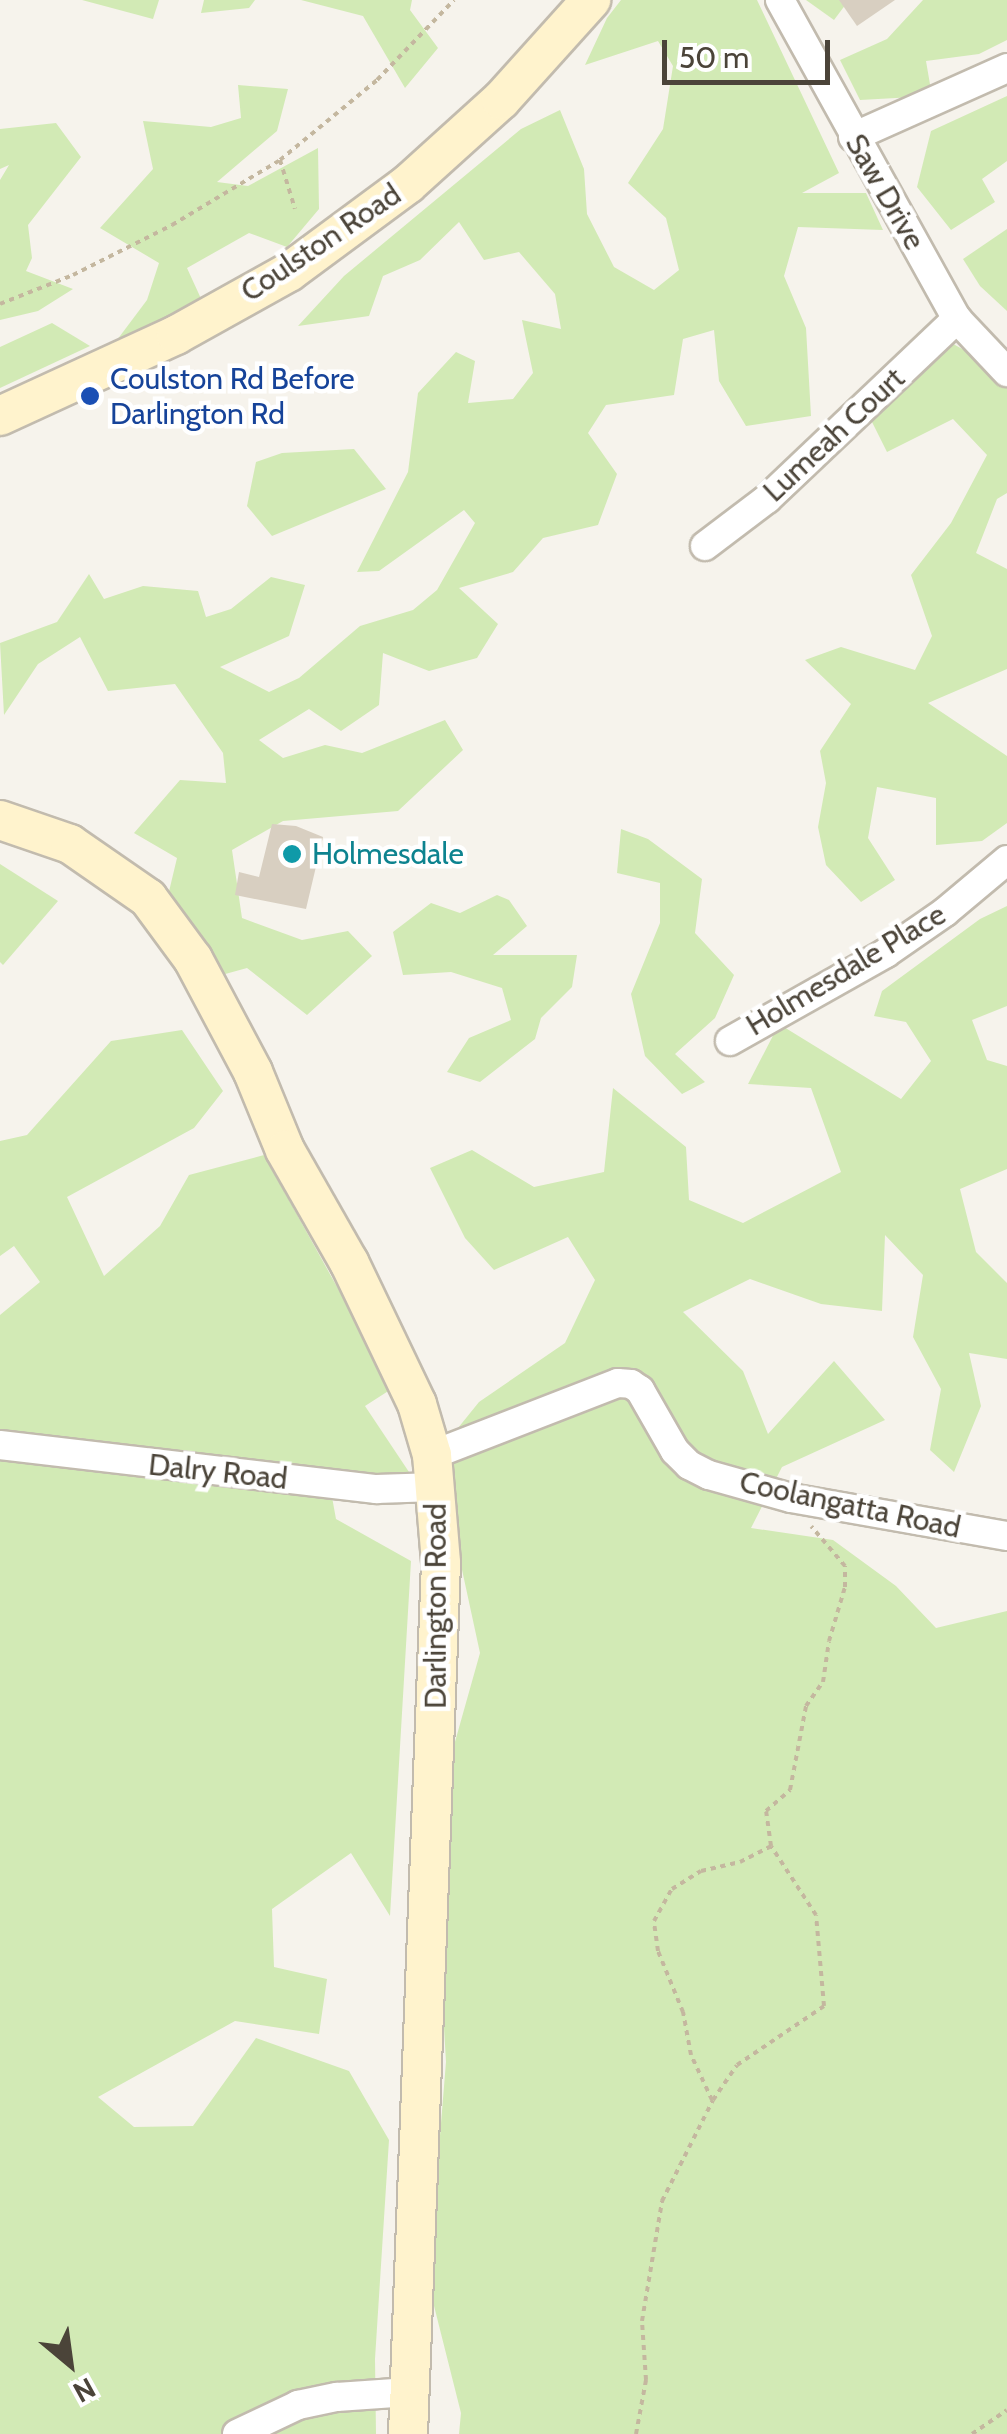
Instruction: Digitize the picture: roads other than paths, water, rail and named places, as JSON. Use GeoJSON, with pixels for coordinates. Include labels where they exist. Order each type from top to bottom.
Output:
{"type":"FeatureCollection","features":[{"type":"Feature","properties":{"kind":"street","name":"Coulston Road"},"geometry":{"type":"LineString","coordinates":[[0,416],[176,336],[289,272],[408,184],[501,100],[591,0]]}},
{"type":"Feature","properties":{"kind":"street","name":"Saw Drive"},"geometry":{"type":"LineString","coordinates":[[780,0],[853,137],[958,318],[1007,372]]}},
{"type":"Feature","properties":{"kind":"street"},"geometry":{"type":"LineString","coordinates":[[853,137],[1007,68]]}},
{"type":"Feature","properties":{"kind":"street","name":"Lumeah Court"},"geometry":{"type":"LineString","coordinates":[[705,546],[767,500],[958,318]]}},
{"type":"Feature","properties":{"kind":"street","name":"Darlington Road"},"geometry":{"type":"LineString","coordinates":[[0,820],[70,844],[148,898],[193,959],[253,1072],[285,1150],[366,1298],[416,1404],[434,1471],[441,1582],[408,2434]]}},
{"type":"Feature","properties":{"kind":"street","name":"Holmesdale Place"},"geometry":{"type":"LineString","coordinates":[[730,1040],[886,953],[945,912],[1007,860]]}},
{"type":"Feature","properties":{"kind":"street","name":"Dalry Road"},"geometry":{"type":"LineString","coordinates":[[0,1444],[376,1490],[434,1471],[618,1383]]}},
{"type":"Feature","properties":{"kind":"street","name":"Coolangatta Road"},"geometry":{"type":"LineString","coordinates":[[618,1383],[640,1390],[688,1466],[791,1498],[1007,1536]]}},
{"type":"Feature","properties":{"kind":"street"},"geometry":{"type":"LineString","coordinates":[[237,2434],[298,2406],[338,2397],[409,2392]]}},
{"type":"Feature","properties":{"kind":"place","name":"Coulston Rd Before Darlington Rd"},"geometry":{"type":"Point","coordinates":[90,396]}},
{"type":"Feature","properties":{"kind":"place","name":"Holmesdale"},"geometry":{"type":"Point","coordinates":[292,854]}}]}
